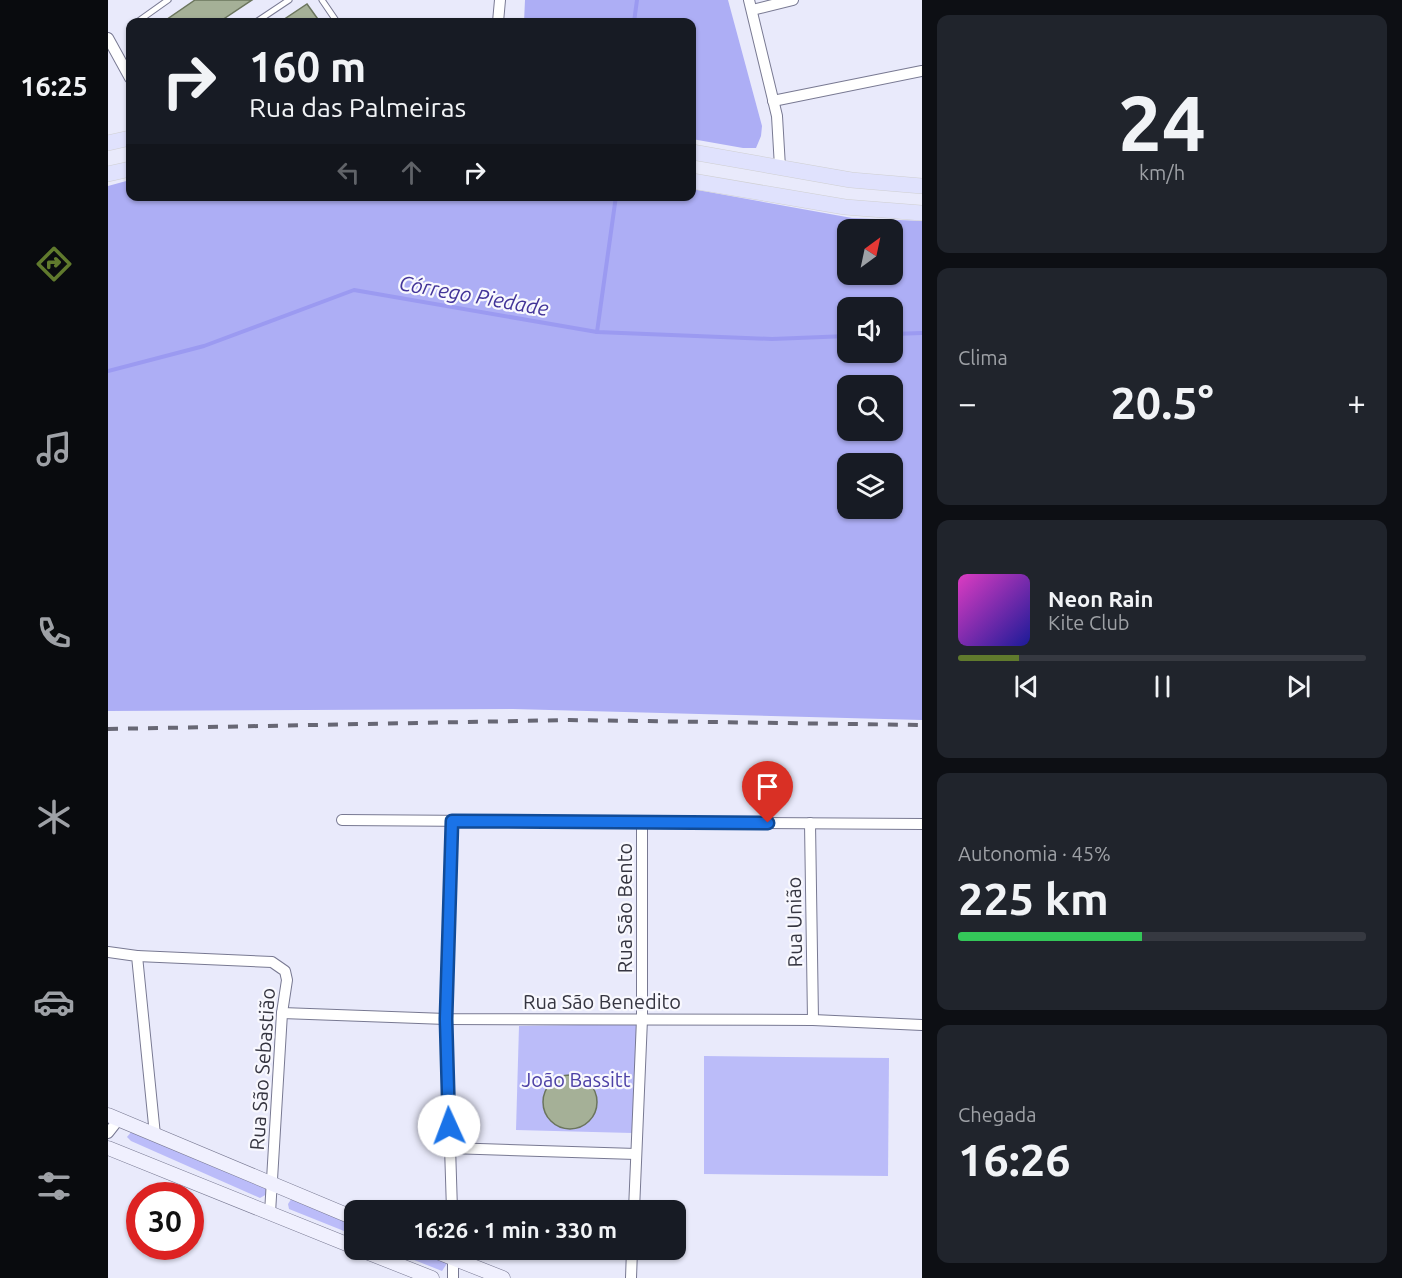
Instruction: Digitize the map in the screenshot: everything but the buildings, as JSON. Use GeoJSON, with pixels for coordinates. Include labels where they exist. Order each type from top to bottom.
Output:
{"type":"FeatureCollection","features":[{"type":"Feature","properties":{"kind":"main road"},"geometry":{"type":"LineString","coordinates":[[108,143],[126,139]]}},
{"type":"Feature","properties":{"kind":"main road"},"geometry":{"type":"LineString","coordinates":[[696,153],[851,180],[922,186]]}},
{"type":"Feature","properties":{"kind":"main road"},"geometry":{"type":"LineString","coordinates":[[108,174],[126,170]]}},
{"type":"Feature","properties":{"kind":"main road"},"geometry":{"type":"LineString","coordinates":[[696,182],[845,207],[922,213]]}},
{"type":"Feature","properties":{"kind":"main road"},"geometry":{"type":"LineString","coordinates":[[114,1117],[344,1214]]}},
{"type":"Feature","properties":{"kind":"main road"},"geometry":{"type":"LineString","coordinates":[[108,1148],[344,1243]]}},
{"type":"Feature","properties":{"kind":"main road"},"geometry":{"type":"LineString","coordinates":[[386,1260],[432,1278]]}},
{"type":"Feature","properties":{"kind":"main road"},"geometry":{"type":"LineString","coordinates":[[466,1260],[503,1278]]}},
{"type":"Feature","properties":{"kind":"street"},"geometry":{"type":"LineString","coordinates":[[498,18],[500,0]]}},
{"type":"Feature","properties":{"kind":"street"},"geometry":{"type":"LineString","coordinates":[[780,167],[777,116],[750,5],[793,0]]}},
{"type":"Feature","properties":{"kind":"street"},"geometry":{"type":"LineString","coordinates":[[108,38],[126,71]]}},
{"type":"Feature","properties":{"kind":"street"},"geometry":{"type":"LineString","coordinates":[[773,101],[922,71]]}},
{"type":"Feature","properties":{"kind":"street"},"geometry":{"type":"LineString","coordinates":[[342,820],[922,824]]}},
{"type":"Feature","properties":{"kind":"street"},"geometry":{"type":"LineString","coordinates":[[452,821],[446,1019],[452,1200]]}},
{"type":"Feature","properties":{"kind":"street","name":"Rua São Bento"},"geometry":{"type":"LineString","coordinates":[[634,1200],[642,1019],[642,822]]}},
{"type":"Feature","properties":{"kind":"street","name":"Rua União"},"geometry":{"type":"LineString","coordinates":[[810,823],[813,1020]]}},
{"type":"Feature","properties":{"kind":"street"},"geometry":{"type":"LineString","coordinates":[[108,952],[137,956],[155,1135]]}},
{"type":"Feature","properties":{"kind":"street","name":"Rua São Sebastião"},"geometry":{"type":"LineString","coordinates":[[137,956],[258,961],[280,965],[285,971],[287,980],[282,1013],[270,1213]]}},
{"type":"Feature","properties":{"kind":"street","name":"Rua São Benedito"},"geometry":{"type":"LineString","coordinates":[[282,1013],[446,1019],[813,1020],[922,1025]]}},
{"type":"Feature","properties":{"kind":"street"},"geometry":{"type":"LineString","coordinates":[[108,1133],[114,1117]]}},
{"type":"Feature","properties":{"kind":"street"},"geometry":{"type":"LineString","coordinates":[[449,1148],[636,1154]]}},
{"type":"Feature","properties":{"kind":"street"},"geometry":{"type":"LineString","coordinates":[[453,1260],[453,1278]]}},
{"type":"Feature","properties":{"kind":"street"},"geometry":{"type":"LineString","coordinates":[[631,1278],[632,1260]]}},
{"type":"Feature","properties":{"kind":"lane"},"geometry":{"type":"LineString","coordinates":[[143,18],[168,0]]}},
{"type":"Feature","properties":{"kind":"lane"},"geometry":{"type":"LineString","coordinates":[[262,18],[289,0]]}},
{"type":"Feature","properties":{"kind":"lane"},"geometry":{"type":"LineString","coordinates":[[322,0],[334,18]]}},
{"type":"Feature","properties":{"kind":"green space","name":"João Bassitt"},"geometry":{"type":"Polygon","coordinates":[[[637,1024],[632,1133],[516,1130],[519,1026],[637,1024]]]}},
{"type":"Feature","properties":{"kind":"green space"},"geometry":{"type":"Polygon","coordinates":[[[704,1056],[889,1058],[888,1176],[704,1174],[704,1056]]]}},
{"type":"Feature","properties":{"kind":"green space"},"geometry":{"type":"Polygon","coordinates":[[[132,1131],[267,1188],[267,1194],[260,1198],[131,1141],[127,1137],[132,1131]]]}},
{"type":"Feature","properties":{"kind":"green space"},"geometry":{"type":"Polygon","coordinates":[[[292,1198],[344,1218],[344,1231],[289,1209],[288,1204],[292,1198]]]}},
{"type":"Feature","properties":{"kind":"green space"},"geometry":{"type":"Polygon","coordinates":[[[414,1260],[444,1260],[448,1262],[442,1271],[414,1260]]]}},
{"type":"Feature","properties":{"kind":"shaded area"},"geometry":{"type":"Polygon","coordinates":[[[525,0],[728,0],[762,126],[756,148],[696,140],[696,18],[524,18],[525,0]]]}},
{"type":"Feature","properties":{"kind":"shaded area"},"geometry":{"type":"Polygon","coordinates":[[[126,181],[126,201],[696,201],[696,190],[852,218],[875,219],[837,219],[837,285],[903,285],[903,220],[922,221],[922,720],[513,709],[108,711],[108,186],[126,181]]]}},
{"type":"Feature","properties":{"kind":"waterway"},"geometry":{"type":"LineString","coordinates":[[635,18],[637,0]]}},
{"type":"Feature","properties":{"kind":"waterway"},"geometry":{"type":"LineString","coordinates":[[597,332],[615,201]]}},
{"type":"Feature","properties":{"kind":"waterway","name":"Córrego Piedade"},"geometry":{"type":"LineString","coordinates":[[108,371],[204,346],[354,290],[597,332],[772,339],[837,336]]}},
{"type":"Feature","properties":{"kind":"waterway","name":"Córrego Piedade"},"geometry":{"type":"LineString","coordinates":[[903,334],[922,333]]}},
{"type":"Feature","properties":{"kind":"railway"},"geometry":{"type":"LineString","coordinates":[[108,729],[569,720],[922,725]]}},
{"type":"Feature","properties":{"kind":"route"},"geometry":{"type":"LineString","coordinates":[[449,1126],[446,1019],[452,821],[768,823]]}}]}
